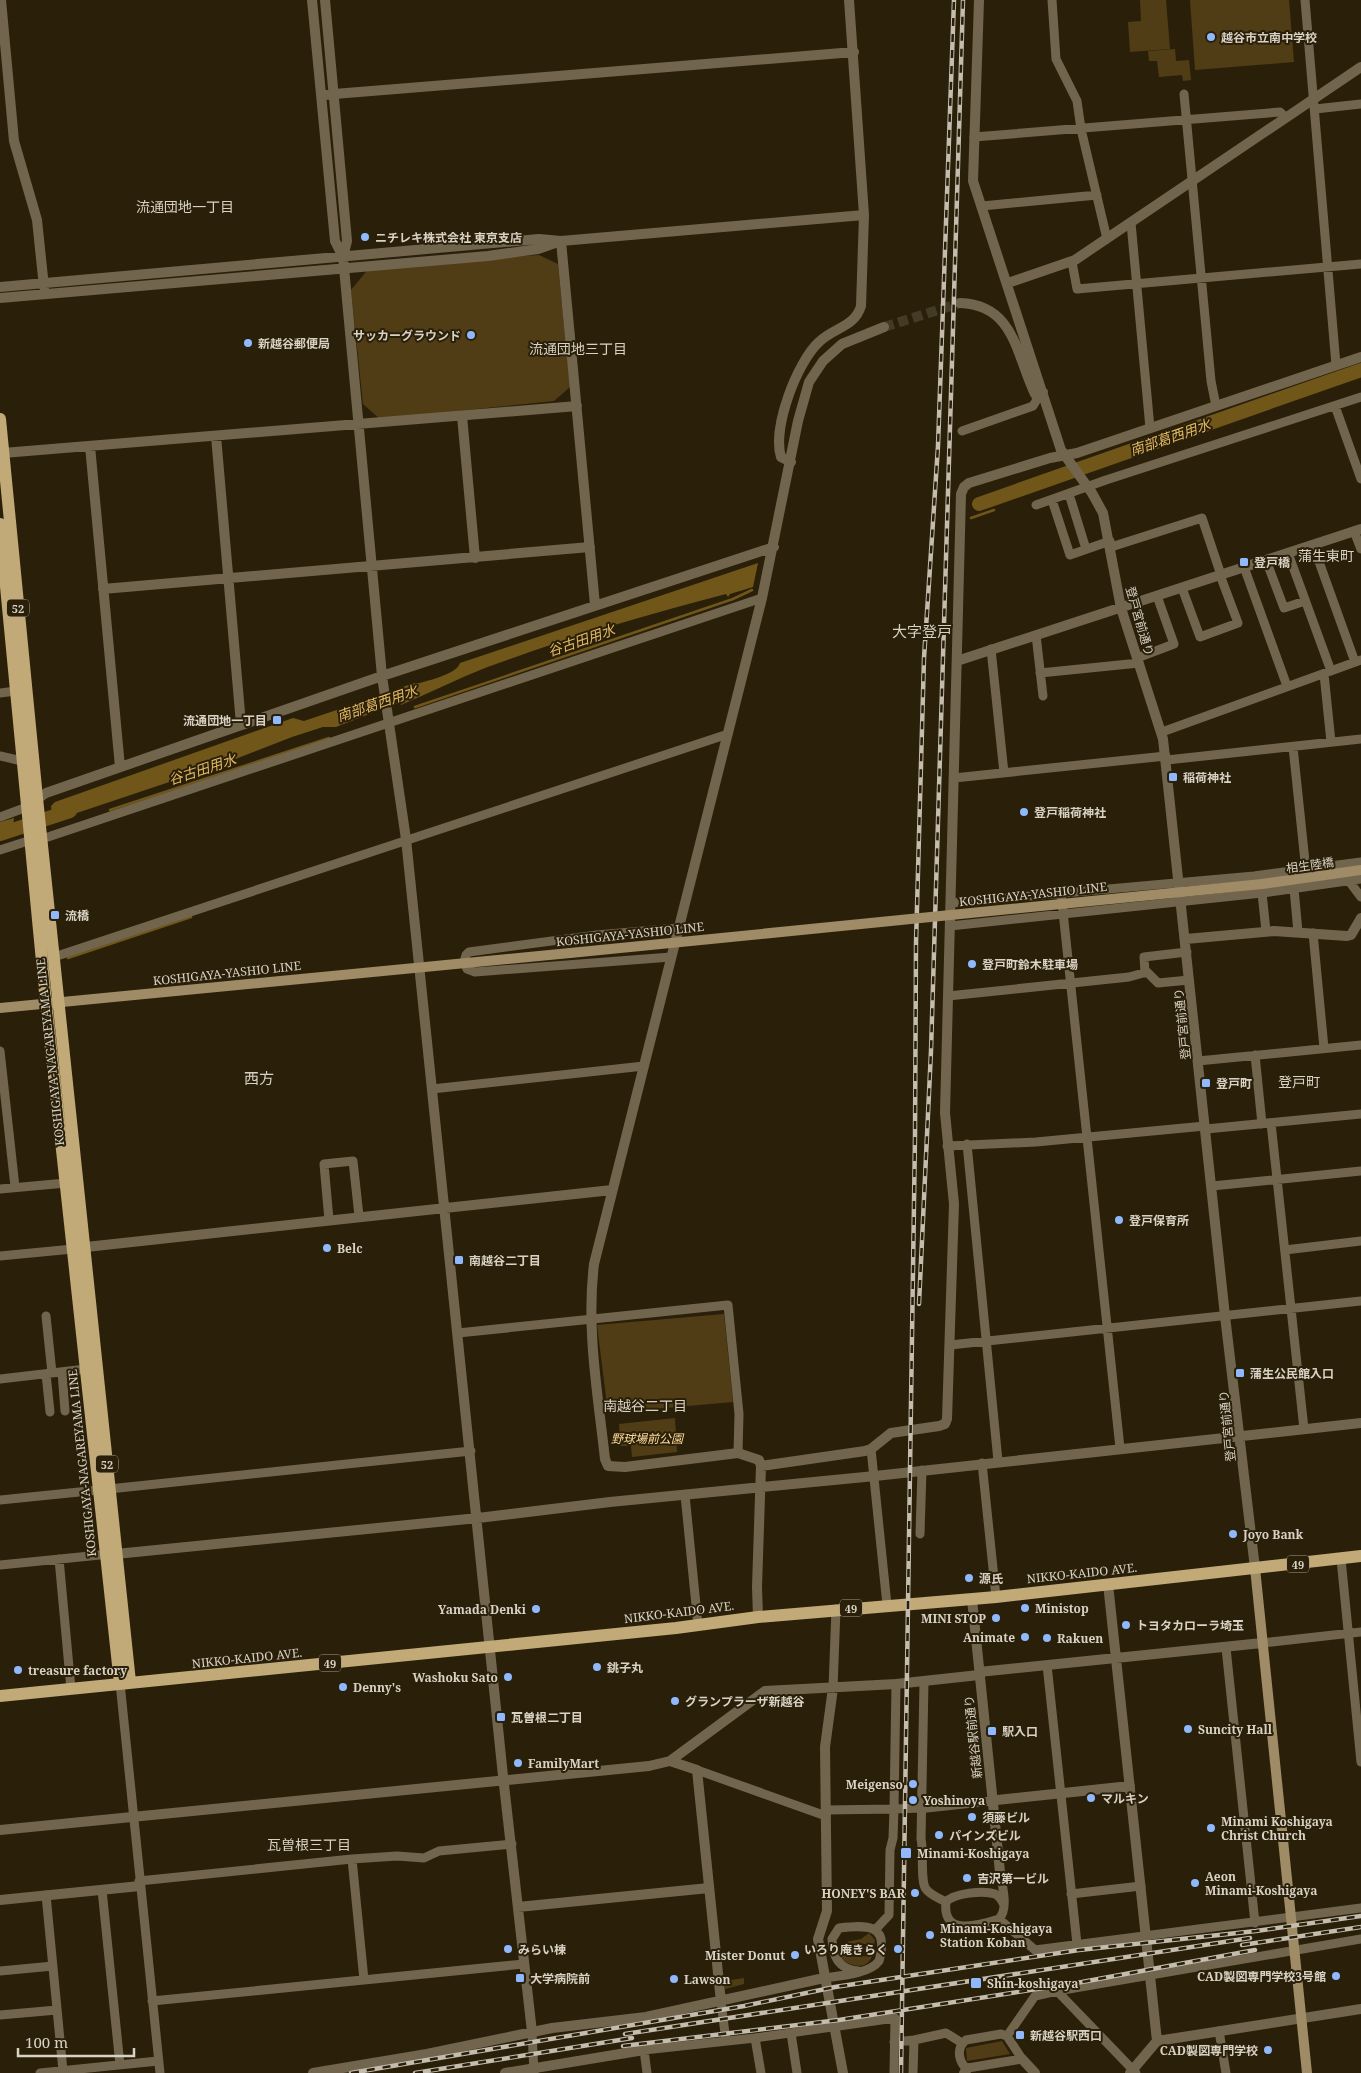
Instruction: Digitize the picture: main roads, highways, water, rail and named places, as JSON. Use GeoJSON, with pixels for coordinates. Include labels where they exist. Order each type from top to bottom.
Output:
{"type":"FeatureCollection","features":[{"type":"Feature","properties":{"kind":"main road","name":"KOSHIGAYA-NAGAREYAMA LINE"},"geometry":{"type":"LineString","coordinates":[[0,419],[4,494],[32,802],[59,1002],[86,1369],[104,1490],[125,1683]]}},
{"type":"Feature","properties":{"kind":"main road","name":"KOSHIGAYA-NAGAREYAMA LINE"},"geometry":{"type":"LineString","coordinates":[[0,524],[3,622],[16,691],[22,761],[32,802]]}},
{"type":"Feature","properties":{"kind":"main road","name":"KOSHIGAYA-NAGAREYAMA LINE"},"geometry":{"type":"LineString","coordinates":[[36,839],[46,1003],[66,1183],[98,1369],[104,1490]]}},
{"type":"Feature","properties":{"kind":"main road","name":"相生陸橋"},"geometry":{"type":"LineString","coordinates":[[1262,888],[1361,870]]}},
{"type":"Feature","properties":{"kind":"main road","name":"KOSHIGAYA-YASHIO LINE"},"geometry":{"type":"LineString","coordinates":[[0,1008],[464,962],[1262,888]]}},
{"type":"Feature","properties":{"kind":"main road","name":"NIKKO-KAIDO AVE."},"geometry":{"type":"LineString","coordinates":[[0,1696],[698,1625],[758,1616],[996,1597],[1361,1556]]}},
{"type":"Feature","properties":{"kind":"main road"},"geometry":{"type":"LineString","coordinates":[[1255,1568],[1307,2073]]}},
{"type":"Feature","properties":{"kind":"water"},"geometry":{"type":"Polygon","coordinates":[[[758,563],[753,587],[730,594],[728,597],[726,594],[696,602],[544,647],[485,668],[401,705],[397,689],[442,676],[457,668],[460,663],[758,563]]]}},
{"type":"Feature","properties":{"kind":"water"},"geometry":{"type":"Polygon","coordinates":[[[369,699],[372,713],[336,727],[323,727],[292,737],[220,765],[53,821],[51,806],[55,802],[293,718],[304,721],[369,699]]]}},
{"type":"Feature","properties":{"kind":"water"},"geometry":{"type":"Polygon","coordinates":[[[14,818],[12,833],[0,837],[0,822],[14,818]]]}},
{"type":"Feature","properties":{"kind":"waterway","name":"南部葛西用水"},"geometry":{"type":"LineString","coordinates":[[979,504],[1361,370]]}},
{"type":"Feature","properties":{"kind":"waterway","name":"谷古田用水"},"geometry":{"type":"LineString","coordinates":[[971,518],[994,510]]}},
{"type":"Feature","properties":{"kind":"waterway","name":"谷古田用水"},"geometry":{"type":"LineString","coordinates":[[415,707],[733,599],[752,590]]}},
{"type":"Feature","properties":{"kind":"waterway","name":"南部葛西用水"},"geometry":{"type":"LineString","coordinates":[[353,712],[415,690]]}},
{"type":"Feature","properties":{"kind":"waterway","name":"谷古田用水"},"geometry":{"type":"LineString","coordinates":[[110,810],[329,738]]}},
{"type":"Feature","properties":{"kind":"waterway","name":"南部葛西用水"},"geometry":{"type":"LineString","coordinates":[[0,834],[70,811]]}},
{"type":"Feature","properties":{"kind":"waterway"},"geometry":{"type":"LineString","coordinates":[[68,958],[191,917]]}},
{"type":"Feature","properties":{"kind":"tunnel"},"geometry":{"type":"LineString","coordinates":[[884,327],[960,303]]}},
{"type":"Feature","properties":{"kind":"railway"},"geometry":{"type":"LineString","coordinates":[[901,2073],[915,1136],[916,943],[924,658],[938,446],[954,0]]}},
{"type":"Feature","properties":{"kind":"railway"},"geometry":{"type":"LineString","coordinates":[[919,1304],[931,1051],[963,0]]}},
{"type":"Feature","properties":{"kind":"railway"},"geometry":{"type":"LineString","coordinates":[[351,2073],[744,2006],[835,1987],[1079,1950],[1256,1931],[1361,1916]]}},
{"type":"Feature","properties":{"kind":"railway"},"geometry":{"type":"LineString","coordinates":[[1242,1945],[1361,1927]]}},
{"type":"Feature","properties":{"kind":"railway"},"geometry":{"type":"LineString","coordinates":[[625,2034],[1250,1938]]}},
{"type":"Feature","properties":{"kind":"railway"},"geometry":{"type":"LineString","coordinates":[[623,2046],[839,2020],[1082,1982],[1255,1950]]}},
{"type":"Feature","properties":{"kind":"railway"},"geometry":{"type":"LineString","coordinates":[[415,2073],[632,2038]]}},
{"type":"Feature","properties":{"kind":"place","name":"越谷市立南中学校"},"geometry":{"type":"Point","coordinates":[1211,37]}},
{"type":"Feature","properties":{"kind":"place","name":"ニチレキ株式会社 東京支店"},"geometry":{"type":"Point","coordinates":[365,237]}},
{"type":"Feature","properties":{"kind":"place","name":"サッカーグラウンド"},"geometry":{"type":"Point","coordinates":[471,335]}},
{"type":"Feature","properties":{"kind":"place","name":"新越谷郵便局"},"geometry":{"type":"Point","coordinates":[248,343]}},
{"type":"Feature","properties":{"kind":"place","name":"登戸橋"},"geometry":{"type":"Point","coordinates":[1244,562]}},
{"type":"Feature","properties":{"kind":"place","name":"流通団地一丁目"},"geometry":{"type":"Point","coordinates":[277,720]}},
{"type":"Feature","properties":{"kind":"place","name":"稲荷神社"},"geometry":{"type":"Point","coordinates":[1173,777]}},
{"type":"Feature","properties":{"kind":"place","name":"登戸稲荷神社"},"geometry":{"type":"Point","coordinates":[1024,812]}},
{"type":"Feature","properties":{"kind":"place","name":"流橋"},"geometry":{"type":"Point","coordinates":[55,915]}},
{"type":"Feature","properties":{"kind":"place","name":"登戸町鈴木駐車場"},"geometry":{"type":"Point","coordinates":[972,964]}},
{"type":"Feature","properties":{"kind":"place","name":"登戸町"},"geometry":{"type":"Point","coordinates":[1206,1083]}},
{"type":"Feature","properties":{"kind":"place","name":"登戸保育所"},"geometry":{"type":"Point","coordinates":[1119,1220]}},
{"type":"Feature","properties":{"kind":"place","name":"Belc"},"geometry":{"type":"Point","coordinates":[327,1248]}},
{"type":"Feature","properties":{"kind":"place","name":"南越谷二丁目"},"geometry":{"type":"Point","coordinates":[459,1260]}},
{"type":"Feature","properties":{"kind":"place","name":"蒲生公民館入口"},"geometry":{"type":"Point","coordinates":[1240,1373]}},
{"type":"Feature","properties":{"kind":"place","name":"Joyo Bank"},"geometry":{"type":"Point","coordinates":[1233,1534]}},
{"type":"Feature","properties":{"kind":"place","name":"源氏"},"geometry":{"type":"Point","coordinates":[969,1578]}},
{"type":"Feature","properties":{"kind":"place","name":"Ministop"},"geometry":{"type":"Point","coordinates":[1025,1608]}},
{"type":"Feature","properties":{"kind":"place","name":"Yamada Denki"},"geometry":{"type":"Point","coordinates":[536,1609]}},
{"type":"Feature","properties":{"kind":"place","name":"MINI STOP"},"geometry":{"type":"Point","coordinates":[996,1618]}},
{"type":"Feature","properties":{"kind":"place","name":"トヨタカローラ埼玉"},"geometry":{"type":"Point","coordinates":[1126,1625]}},
{"type":"Feature","properties":{"kind":"place","name":"Animate"},"geometry":{"type":"Point","coordinates":[1025,1637]}},
{"type":"Feature","properties":{"kind":"place","name":"Rakuen"},"geometry":{"type":"Point","coordinates":[1047,1638]}},
{"type":"Feature","properties":{"kind":"place","name":"銚子丸"},"geometry":{"type":"Point","coordinates":[597,1667]}},
{"type":"Feature","properties":{"kind":"place","name":"treasure factory"},"geometry":{"type":"Point","coordinates":[18,1670]}},
{"type":"Feature","properties":{"kind":"place","name":"Washoku Sato"},"geometry":{"type":"Point","coordinates":[508,1677]}},
{"type":"Feature","properties":{"kind":"place","name":"Denny's"},"geometry":{"type":"Point","coordinates":[343,1687]}},
{"type":"Feature","properties":{"kind":"place","name":"グランプラーザ新越谷"},"geometry":{"type":"Point","coordinates":[675,1701]}},
{"type":"Feature","properties":{"kind":"place","name":"瓦曽根二丁目"},"geometry":{"type":"Point","coordinates":[501,1717]}},
{"type":"Feature","properties":{"kind":"place","name":"Suncity Hall"},"geometry":{"type":"Point","coordinates":[1188,1729]}},
{"type":"Feature","properties":{"kind":"place","name":"駅入口"},"geometry":{"type":"Point","coordinates":[992,1731]}},
{"type":"Feature","properties":{"kind":"place","name":"FamilyMart"},"geometry":{"type":"Point","coordinates":[518,1763]}},
{"type":"Feature","properties":{"kind":"place","name":"Meigenso"},"geometry":{"type":"Point","coordinates":[913,1784]}},
{"type":"Feature","properties":{"kind":"place","name":"マルキン"},"geometry":{"type":"Point","coordinates":[1091,1798]}},
{"type":"Feature","properties":{"kind":"place","name":"Yoshinoya"},"geometry":{"type":"Point","coordinates":[913,1800]}},
{"type":"Feature","properties":{"kind":"place","name":"須藤ビル"},"geometry":{"type":"Point","coordinates":[972,1817]}},
{"type":"Feature","properties":{"kind":"place","name":"Minami Koshigaya Christ Church"},"geometry":{"type":"Point","coordinates":[1211,1828]}},
{"type":"Feature","properties":{"kind":"place","name":"パインズビル"},"geometry":{"type":"Point","coordinates":[939,1835]}},
{"type":"Feature","properties":{"kind":"place","name":"Minami-Koshigaya"},"geometry":{"type":"Point","coordinates":[906,1853]}},
{"type":"Feature","properties":{"kind":"place","name":"吉沢第一ビル"},"geometry":{"type":"Point","coordinates":[967,1878]}},
{"type":"Feature","properties":{"kind":"place","name":"Aeon Minami-Koshigaya"},"geometry":{"type":"Point","coordinates":[1195,1883]}},
{"type":"Feature","properties":{"kind":"place","name":"HONEY'S BAR"},"geometry":{"type":"Point","coordinates":[915,1893]}},
{"type":"Feature","properties":{"kind":"place","name":"Minami-Koshigaya Station Koban"},"geometry":{"type":"Point","coordinates":[930,1935]}},
{"type":"Feature","properties":{"kind":"place","name":"みらい棟"},"geometry":{"type":"Point","coordinates":[508,1949]}},
{"type":"Feature","properties":{"kind":"place","name":"いろり庵きらく"},"geometry":{"type":"Point","coordinates":[898,1949]}},
{"type":"Feature","properties":{"kind":"place","name":"Mister Donut"},"geometry":{"type":"Point","coordinates":[795,1955]}},
{"type":"Feature","properties":{"kind":"place","name":"CAD製図専門学校3号館"},"geometry":{"type":"Point","coordinates":[1336,1976]}},
{"type":"Feature","properties":{"kind":"place","name":"大学病院前"},"geometry":{"type":"Point","coordinates":[520,1978]}},
{"type":"Feature","properties":{"kind":"place","name":"Lawson"},"geometry":{"type":"Point","coordinates":[674,1979]}},
{"type":"Feature","properties":{"kind":"place","name":"Shin-koshigaya"},"geometry":{"type":"Point","coordinates":[976,1983]}},
{"type":"Feature","properties":{"kind":"place","name":"新越谷駅西口"},"geometry":{"type":"Point","coordinates":[1020,2035]}},
{"type":"Feature","properties":{"kind":"place","name":"CAD製図専門学校"},"geometry":{"type":"Point","coordinates":[1268,2050]}},
{"type":"Feature","properties":{"kind":"district","name":"流通団地一丁目"},"geometry":{"type":"Point","coordinates":[185,206]}},
{"type":"Feature","properties":{"kind":"district","name":"流通団地三丁目"},"geometry":{"type":"Point","coordinates":[578,348]}},
{"type":"Feature","properties":{"kind":"district","name":"蒲生東町"},"geometry":{"type":"Point","coordinates":[1326,555]}},
{"type":"Feature","properties":{"kind":"district","name":"大字登戸"},"geometry":{"type":"Point","coordinates":[922,631]}},
{"type":"Feature","properties":{"kind":"district","name":"西方"},"geometry":{"type":"Point","coordinates":[259,1078]}},
{"type":"Feature","properties":{"kind":"district","name":"登戸町"},"geometry":{"type":"Point","coordinates":[1299,1081]}},
{"type":"Feature","properties":{"kind":"district","name":"南越谷二丁目"},"geometry":{"type":"Point","coordinates":[645,1405]}},
{"type":"Feature","properties":{"kind":"district","name":"瓦曽根三丁目"},"geometry":{"type":"Point","coordinates":[309,1844]}},
{"type":"Feature","properties":{"kind":"park label","name":"野球場前公園"},"geometry":{"type":"Point","coordinates":[647,1438]}}]}
